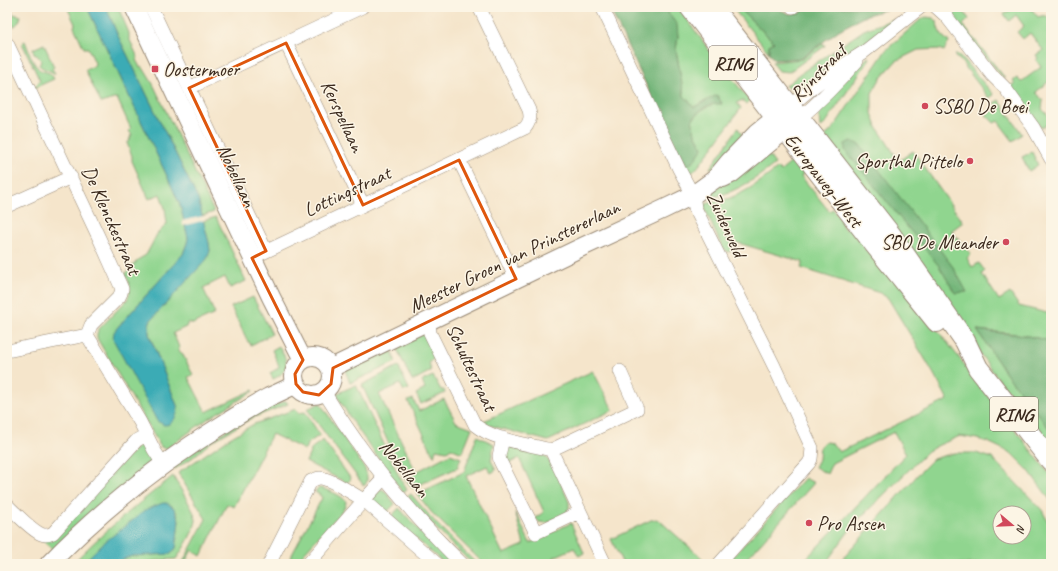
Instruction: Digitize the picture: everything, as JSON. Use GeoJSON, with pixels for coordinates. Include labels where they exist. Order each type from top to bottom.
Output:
{"type":"FeatureCollection","features":[{"type":"Feature","properties":{"kind":"main road","name":"Europaweg-West"},"geometry":{"type":"LineString","coordinates":[[690,7],[891,235],[965,341],[978,367],[1051,461]]}},
{"type":"Feature","properties":{"kind":"main road","name":"Europaweg-West"},"geometry":{"type":"LineString","coordinates":[[712,7],[788,118]]}},
{"type":"Feature","properties":{"kind":"street","name":"Nobellaan"},"geometry":{"type":"LineString","coordinates":[[134,7],[259,254]]}},
{"type":"Feature","properties":{"kind":"street","name":"Nobellaan"},"geometry":{"type":"LineString","coordinates":[[151,7],[189,88],[259,254],[271,297],[303,360]]}},
{"type":"Feature","properties":{"kind":"street"},"geometry":{"type":"LineString","coordinates":[[189,88],[362,7]]}},
{"type":"Feature","properties":{"kind":"street","name":"Lottingstraat"},"geometry":{"type":"LineString","coordinates":[[259,254],[313,230],[525,128],[530,120],[529,110],[479,7]]}},
{"type":"Feature","properties":{"kind":"street","name":"Zuidenveld"},"geometry":{"type":"LineString","coordinates":[[602,7],[679,169],[693,195],[695,208],[774,366],[812,448],[811,459],[808,463],[719,564]]}},
{"type":"Feature","properties":{"kind":"street","name":"Rijnstraat"},"geometry":{"type":"LineString","coordinates":[[788,118],[819,102],[864,52],[921,7]]}},
{"type":"Feature","properties":{"kind":"street"},"geometry":{"type":"LineString","coordinates":[[936,7],[946,16],[1005,88],[1033,127],[1051,160]]}},
{"type":"Feature","properties":{"kind":"street","name":"De Klenckestraat"},"geometry":{"type":"LineString","coordinates":[[7,43],[71,177],[122,289],[122,293],[119,297],[91,325],[87,335]]}},
{"type":"Feature","properties":{"kind":"street","name":"Kerspellaan"},"geometry":{"type":"LineString","coordinates":[[286,43],[363,205]]}},
{"type":"Feature","properties":{"kind":"street","name":"Meester Groen van Prinstererlaan"},"geometry":{"type":"LineString","coordinates":[[331,368],[693,195],[715,179],[734,156],[758,132],[788,118]]}},
{"type":"Feature","properties":{"kind":"street"},"geometry":{"type":"LineString","coordinates":[[459,160],[516,279]]}},
{"type":"Feature","properties":{"kind":"street"},"geometry":{"type":"LineString","coordinates":[[7,206],[71,177]]}},
{"type":"Feature","properties":{"kind":"street","name":"Schultestraat"},"geometry":{"type":"LineString","coordinates":[[429,322],[430,333],[475,425],[480,429],[503,438],[551,450]]}},
{"type":"Feature","properties":{"kind":"street"},"geometry":{"type":"LineString","coordinates":[[7,350],[87,335],[140,422],[163,464]]}},
{"type":"Feature","properties":{"kind":"street"},"geometry":{"type":"LineString","coordinates":[[314,357],[319,358],[324,360],[331,368],[331,384],[319,395],[303,392],[296,384],[296,368],[303,360],[314,357]]}},
{"type":"Feature","properties":{"kind":"street"},"geometry":{"type":"LineString","coordinates":[[605,564],[551,450],[638,408],[620,371]]}},
{"type":"Feature","properties":{"kind":"street"},"geometry":{"type":"LineString","coordinates":[[48,564],[64,547],[100,515],[163,464],[191,444],[253,406],[296,384]]}},
{"type":"Feature","properties":{"kind":"street","name":"Nobellaan"},"geometry":{"type":"LineString","coordinates":[[324,392],[355,440],[384,478],[435,537],[462,564]]}},
{"type":"Feature","properties":{"kind":"street"},"geometry":{"type":"LineString","coordinates":[[7,505],[37,533],[51,535],[137,440],[146,435]]}},
{"type":"Feature","properties":{"kind":"street"},"geometry":{"type":"LineString","coordinates":[[503,438],[499,456],[500,461],[536,533],[580,512]]}},
{"type":"Feature","properties":{"kind":"street"},"geometry":{"type":"LineString","coordinates":[[269,564],[311,481],[321,478],[329,480],[364,500],[437,564]]}},
{"type":"Feature","properties":{"kind":"street"},"geometry":{"type":"LineString","coordinates":[[308,564],[384,478]]}},
{"type":"Feature","properties":{"kind":"highlighted area"},"geometry":{"type":"Polygon","coordinates":[[[286,43],[363,205],[459,160],[516,279],[333,368],[331,384],[319,395],[303,392],[296,384],[295,374],[303,360],[252,258],[266,251],[189,88],[286,43]]]}},
{"type":"Feature","properties":{"kind":"green space"},"geometry":{"type":"Polygon","coordinates":[[[7,7],[10,7],[13,14],[21,16],[19,22],[15,26],[13,26],[7,15],[7,7]]]}},
{"type":"Feature","properties":{"kind":"green space"},"geometry":{"type":"Polygon","coordinates":[[[73,7],[87,7],[180,205],[188,238],[183,254],[117,328],[178,408],[149,334],[149,324],[210,251],[203,221],[216,217],[246,281],[230,288],[225,277],[203,288],[215,314],[193,324],[188,322],[186,327],[173,333],[179,347],[178,351],[182,353],[193,375],[188,377],[206,412],[253,390],[254,391],[209,418],[166,449],[161,447],[97,336],[99,329],[127,300],[130,293],[130,287],[125,274],[139,259],[146,255],[157,234],[167,224],[165,208],[160,194],[149,199],[132,161],[132,156],[127,143],[130,141],[130,136],[132,135],[129,131],[131,129],[117,98],[101,103],[85,70],[94,66],[95,63],[88,48],[84,48],[74,27],[75,24],[68,9],[73,7]]]}},
{"type":"Feature","properties":{"kind":"green space"},"geometry":{"type":"Polygon","coordinates":[[[106,7],[118,7],[138,58],[136,60],[140,67],[142,66],[153,84],[214,212],[202,216],[198,199],[118,36],[106,7]]]}},
{"type":"Feature","properties":{"kind":"green space"},"geometry":{"type":"Polygon","coordinates":[[[609,7],[664,7],[677,25],[678,36],[676,50],[684,96],[694,107],[717,95],[722,104],[705,107],[692,119],[695,134],[703,148],[689,165],[681,158],[609,7]]]}},
{"type":"Feature","properties":{"kind":"green space"},"geometry":{"type":"Polygon","coordinates":[[[664,7],[678,7],[707,47],[750,101],[745,104],[742,100],[737,103],[741,108],[701,163],[690,174],[681,158],[689,165],[703,148],[695,134],[692,120],[700,111],[714,103],[722,103],[717,96],[694,107],[684,96],[676,50],[678,36],[664,7]]]}},
{"type":"Feature","properties":{"kind":"green space"},"geometry":{"type":"Polygon","coordinates":[[[732,7],[738,7],[774,42],[769,45],[769,53],[732,7]]]}},
{"type":"Feature","properties":{"kind":"green space"},"geometry":{"type":"Polygon","coordinates":[[[738,7],[776,7],[790,14],[799,13],[812,7],[895,7],[867,15],[839,30],[802,58],[774,60],[769,53],[769,45],[774,42],[738,7]]]}},
{"type":"Feature","properties":{"kind":"green space"},"geometry":{"type":"Polygon","coordinates":[[[949,7],[970,7],[964,12],[969,19],[963,25],[1005,78],[1004,79],[966,34],[950,12],[949,7]]]}},
{"type":"Feature","properties":{"kind":"green space"},"geometry":{"type":"Polygon","coordinates":[[[1010,7],[1030,7],[1038,17],[1045,16],[1051,20],[1051,83],[1048,82],[1036,92],[1043,101],[1042,109],[1051,118],[1051,124],[1041,128],[1010,86],[1015,84],[1013,81],[1017,78],[1021,82],[1041,67],[1036,60],[1038,58],[1036,55],[1043,50],[1030,33],[1023,39],[1017,32],[1024,26],[1016,15],[1009,21],[1004,14],[1011,9],[1010,7]]]}},
{"type":"Feature","properties":{"kind":"green space"},"geometry":{"type":"Polygon","coordinates":[[[926,17],[933,18],[937,21],[940,33],[949,42],[944,51],[940,49],[918,50],[896,61],[880,79],[872,93],[872,113],[877,127],[899,161],[913,151],[963,222],[951,231],[971,254],[967,258],[972,267],[979,263],[985,271],[982,274],[999,300],[1010,293],[1019,306],[1051,314],[1051,341],[1018,334],[977,330],[1007,375],[1051,431],[1051,447],[996,376],[825,136],[832,130],[886,50],[920,20],[926,17]]]}},
{"type":"Feature","properties":{"kind":"green space"},"geometry":{"type":"Polygon","coordinates":[[[894,19],[895,20],[877,35],[837,60],[807,84],[791,88],[785,86],[804,71],[864,30],[894,19]]]}},
{"type":"Feature","properties":{"kind":"green space"},"geometry":{"type":"Polygon","coordinates":[[[25,41],[35,65],[41,71],[48,72],[54,79],[34,88],[40,81],[22,43],[25,41]]]}},
{"type":"Feature","properties":{"kind":"green space"},"geometry":{"type":"Polygon","coordinates":[[[823,43],[825,46],[789,72],[779,71],[772,62],[802,59],[814,50],[813,48],[817,48],[823,43]]]}},
{"type":"Feature","properties":{"kind":"green space"},"geometry":{"type":"Polygon","coordinates":[[[44,44],[54,67],[52,69],[55,73],[54,74],[39,65],[41,60],[34,54],[33,49],[44,44]]]}},
{"type":"Feature","properties":{"kind":"green space"},"geometry":{"type":"Polygon","coordinates":[[[956,54],[960,56],[994,95],[989,98],[960,60],[955,57],[956,54]]]}},
{"type":"Feature","properties":{"kind":"green space"},"geometry":{"type":"Polygon","coordinates":[[[868,57],[870,58],[825,124],[820,127],[819,116],[822,105],[868,57]]]}},
{"type":"Feature","properties":{"kind":"green space"},"geometry":{"type":"Polygon","coordinates":[[[999,100],[1022,134],[1013,141],[998,121],[994,123],[986,115],[997,107],[994,103],[999,100]]]}},
{"type":"Feature","properties":{"kind":"green space"},"geometry":{"type":"Polygon","coordinates":[[[738,128],[744,137],[711,169],[710,168],[738,128]]]}},
{"type":"Feature","properties":{"kind":"green space"},"geometry":{"type":"Polygon","coordinates":[[[851,141],[860,145],[953,267],[967,292],[955,293],[939,266],[845,150],[845,144],[851,141]]]}},
{"type":"Feature","properties":{"kind":"green space"},"geometry":{"type":"Polygon","coordinates":[[[1032,152],[1038,165],[1029,171],[1022,157],[1032,152]]]}},
{"type":"Feature","properties":{"kind":"green space"},"geometry":{"type":"Polygon","coordinates":[[[767,153],[775,164],[760,175],[723,195],[705,197],[706,194],[767,153]]]}},
{"type":"Feature","properties":{"kind":"green space"},"geometry":{"type":"Polygon","coordinates":[[[794,160],[804,173],[801,176],[829,211],[833,209],[843,222],[841,224],[846,230],[850,227],[890,269],[1051,476],[1051,501],[1029,471],[1011,453],[988,442],[960,436],[928,451],[854,524],[825,564],[801,564],[906,454],[894,432],[832,463],[827,474],[815,467],[819,459],[820,446],[826,442],[832,443],[839,452],[948,400],[888,298],[880,293],[801,268],[803,262],[735,242],[738,249],[728,252],[723,249],[704,207],[705,204],[737,195],[749,189],[778,168],[781,171],[794,160]]]}},
{"type":"Feature","properties":{"kind":"green space"},"geometry":{"type":"Polygon","coordinates":[[[253,297],[272,334],[251,345],[248,342],[231,307],[253,297]]]}},
{"type":"Feature","properties":{"kind":"green space"},"geometry":{"type":"Polygon","coordinates":[[[977,330],[1018,334],[1051,341],[1051,431],[1007,375],[977,330]]]}},
{"type":"Feature","properties":{"kind":"green space"},"geometry":{"type":"Polygon","coordinates":[[[423,332],[436,357],[429,362],[431,371],[412,381],[396,347],[407,342],[406,339],[423,332]]]}},
{"type":"Feature","properties":{"kind":"green space"},"geometry":{"type":"Polygon","coordinates":[[[279,346],[285,358],[286,368],[278,377],[273,379],[270,373],[279,366],[272,350],[279,346]]]}},
{"type":"Feature","properties":{"kind":"green space"},"geometry":{"type":"Polygon","coordinates":[[[384,349],[386,352],[391,350],[396,362],[350,383],[345,370],[384,349]]]}},
{"type":"Feature","properties":{"kind":"green space"},"geometry":{"type":"Polygon","coordinates":[[[398,366],[409,389],[404,391],[400,384],[379,394],[416,472],[450,454],[461,458],[457,468],[412,488],[403,475],[362,385],[398,366]]]}},
{"type":"Feature","properties":{"kind":"green space"},"geometry":{"type":"Polygon","coordinates":[[[593,371],[613,410],[548,441],[485,424],[484,421],[593,371]]]}},
{"type":"Feature","properties":{"kind":"green space"},"geometry":{"type":"Polygon","coordinates":[[[433,376],[441,390],[444,390],[445,393],[421,404],[416,394],[425,389],[422,381],[433,376]]]}},
{"type":"Feature","properties":{"kind":"green space"},"geometry":{"type":"Polygon","coordinates":[[[356,385],[407,490],[403,493],[352,421],[336,394],[356,385]]]}},
{"type":"Feature","properties":{"kind":"green space"},"geometry":{"type":"Polygon","coordinates":[[[413,399],[419,411],[444,399],[456,422],[472,428],[462,453],[451,448],[447,451],[436,449],[434,456],[408,401],[413,399]]]}},
{"type":"Feature","properties":{"kind":"green space"},"geometry":{"type":"Polygon","coordinates":[[[286,401],[288,404],[252,418],[211,442],[192,458],[175,469],[172,465],[255,412],[286,401]]]}},
{"type":"Feature","properties":{"kind":"green space"},"geometry":{"type":"Polygon","coordinates":[[[320,403],[365,469],[367,480],[364,486],[307,409],[320,403]]]}},
{"type":"Feature","properties":{"kind":"green space"},"geometry":{"type":"Polygon","coordinates":[[[296,409],[298,413],[305,412],[320,435],[307,444],[305,450],[272,434],[234,507],[227,504],[201,556],[192,550],[184,564],[182,564],[206,519],[178,473],[228,439],[254,424],[296,409]]]}},
{"type":"Feature","properties":{"kind":"green space"},"geometry":{"type":"Polygon","coordinates":[[[477,436],[494,444],[491,460],[496,470],[491,473],[487,466],[466,476],[503,554],[524,545],[515,512],[530,543],[571,523],[584,553],[579,556],[574,548],[554,557],[557,564],[484,564],[432,513],[417,494],[464,472],[477,436]]]}},
{"type":"Feature","properties":{"kind":"green space"},"geometry":{"type":"Polygon","coordinates":[[[323,440],[351,479],[347,483],[306,462],[312,448],[323,440]]]}},
{"type":"Feature","properties":{"kind":"green space"},"geometry":{"type":"Polygon","coordinates":[[[140,445],[145,447],[152,456],[152,462],[53,550],[42,540],[140,445]]]}},
{"type":"Feature","properties":{"kind":"green space"},"geometry":{"type":"Polygon","coordinates":[[[507,445],[527,448],[543,454],[552,466],[569,502],[569,509],[566,513],[547,523],[539,522],[535,518],[544,512],[519,458],[510,463],[506,463],[505,447],[507,445]]]}},
{"type":"Feature","properties":{"kind":"green space"},"geometry":{"type":"Polygon","coordinates":[[[954,453],[976,453],[992,458],[1042,510],[1051,528],[1051,564],[838,564],[933,459],[954,453]]]}},
{"type":"Feature","properties":{"kind":"green space"},"geometry":{"type":"Polygon","coordinates":[[[173,476],[190,505],[196,520],[185,546],[176,559],[136,564],[115,564],[132,556],[171,554],[176,548],[179,520],[177,513],[171,505],[101,545],[82,564],[72,564],[108,529],[173,476]]]}},
{"type":"Feature","properties":{"kind":"green space"},"geometry":{"type":"Polygon","coordinates":[[[805,478],[814,483],[742,564],[726,564],[805,478]]]}},
{"type":"Feature","properties":{"kind":"green space"},"geometry":{"type":"Polygon","coordinates":[[[319,488],[342,497],[346,502],[345,506],[294,564],[287,564],[322,498],[315,492],[319,488]]]}},
{"type":"Feature","properties":{"kind":"green space"},"geometry":{"type":"Polygon","coordinates":[[[381,489],[385,491],[395,504],[386,513],[373,501],[373,497],[381,489]]]}},
{"type":"Feature","properties":{"kind":"green space"},"geometry":{"type":"Polygon","coordinates":[[[411,494],[436,523],[477,564],[473,564],[451,544],[407,497],[411,494]]]}},
{"type":"Feature","properties":{"kind":"green space"},"geometry":{"type":"Polygon","coordinates":[[[399,508],[429,541],[453,564],[445,564],[391,517],[399,508]]]}},
{"type":"Feature","properties":{"kind":"green space"},"geometry":{"type":"Polygon","coordinates":[[[656,519],[703,559],[699,564],[623,564],[611,539],[656,519]]]}},
{"type":"Feature","properties":{"kind":"water"},"geometry":{"type":"Polygon","coordinates":[[[87,7],[106,7],[118,36],[198,199],[209,243],[210,251],[207,259],[149,324],[149,334],[178,408],[174,420],[167,425],[157,421],[113,339],[114,332],[117,328],[183,254],[188,238],[180,205],[87,7]]]}},
{"type":"Feature","properties":{"kind":"water"},"geometry":{"type":"Polygon","coordinates":[[[167,503],[174,508],[179,520],[176,548],[171,554],[132,556],[115,564],[82,564],[101,545],[147,509],[167,503]]]}},
{"type":"Feature","properties":{"kind":"pier"},"geometry":{"type":"Polygon","coordinates":[[[204,216],[205,220],[183,226],[182,221],[204,216]]]}},
{"type":"Feature","properties":{"kind":"place","name":"Oostermoer"},"geometry":{"type":"Point","coordinates":[155,69]}},
{"type":"Feature","properties":{"kind":"place","name":"SSBO De Boei"},"geometry":{"type":"Point","coordinates":[925,106]}},
{"type":"Feature","properties":{"kind":"place","name":"Sporthal Pittelo"},"geometry":{"type":"Point","coordinates":[970,161]}},
{"type":"Feature","properties":{"kind":"place","name":"SBO De Meander"},"geometry":{"type":"Point","coordinates":[1006,242]}},
{"type":"Feature","properties":{"kind":"place","name":"Pro Assen"},"geometry":{"type":"Point","coordinates":[809,523]}}]}
